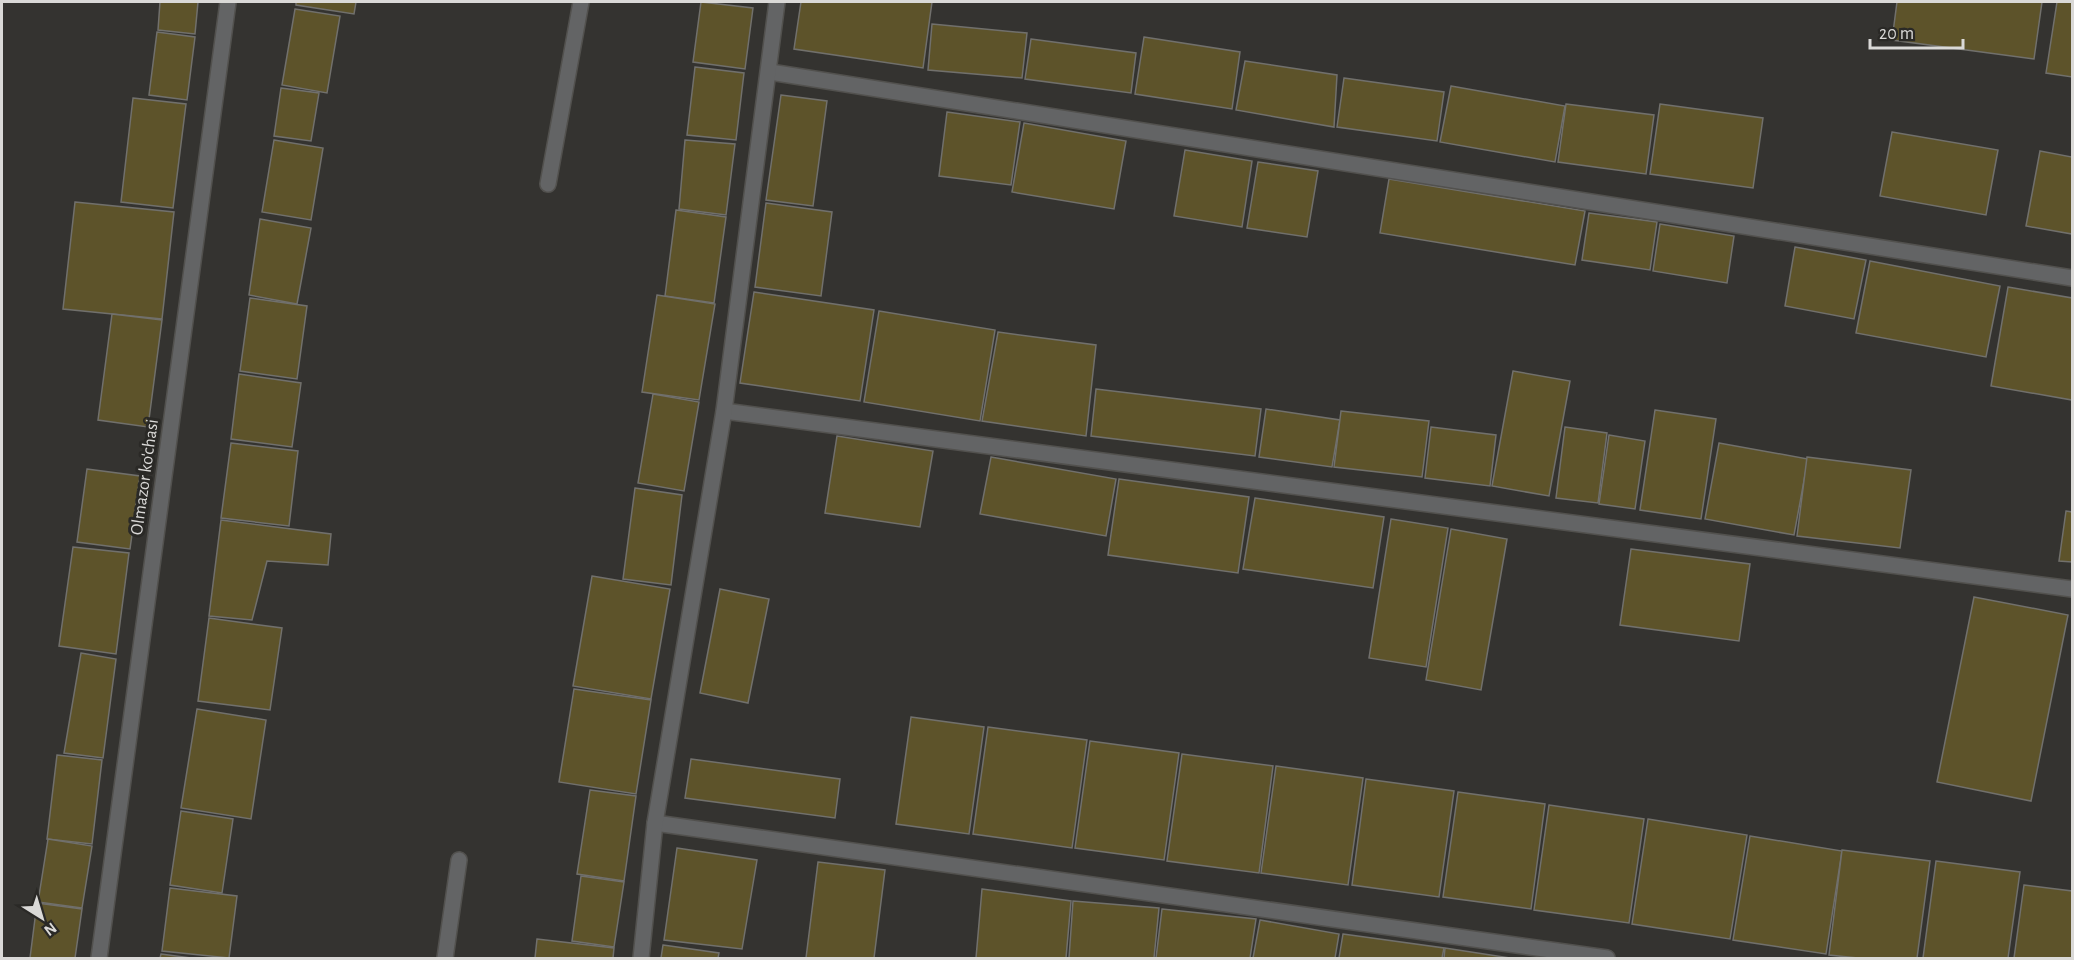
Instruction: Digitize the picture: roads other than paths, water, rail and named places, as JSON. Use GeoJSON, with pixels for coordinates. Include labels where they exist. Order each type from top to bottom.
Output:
{"type":"FeatureCollection","features":[{"type":"Feature","properties":{"kind":"street","name":"Olmazor ko'chasi"},"geometry":{"type":"LineString","coordinates":[[99,958],[228,2]]}},
{"type":"Feature","properties":{"kind":"street"},"geometry":{"type":"LineString","coordinates":[[548,184],[581,2]]}},
{"type":"Feature","properties":{"kind":"street"},"geometry":{"type":"LineString","coordinates":[[641,958],[655,823],[724,411],[770,72],[777,2]]}},
{"type":"Feature","properties":{"kind":"street"},"geometry":{"type":"LineString","coordinates":[[770,72],[2073,278]]}},
{"type":"Feature","properties":{"kind":"street"},"geometry":{"type":"LineString","coordinates":[[724,411],[2073,589]]}},
{"type":"Feature","properties":{"kind":"street"},"geometry":{"type":"LineString","coordinates":[[655,823],[1607,958]]}},
{"type":"Feature","properties":{"kind":"street"},"geometry":{"type":"LineString","coordinates":[[444,958],[459,860]]}}]}
